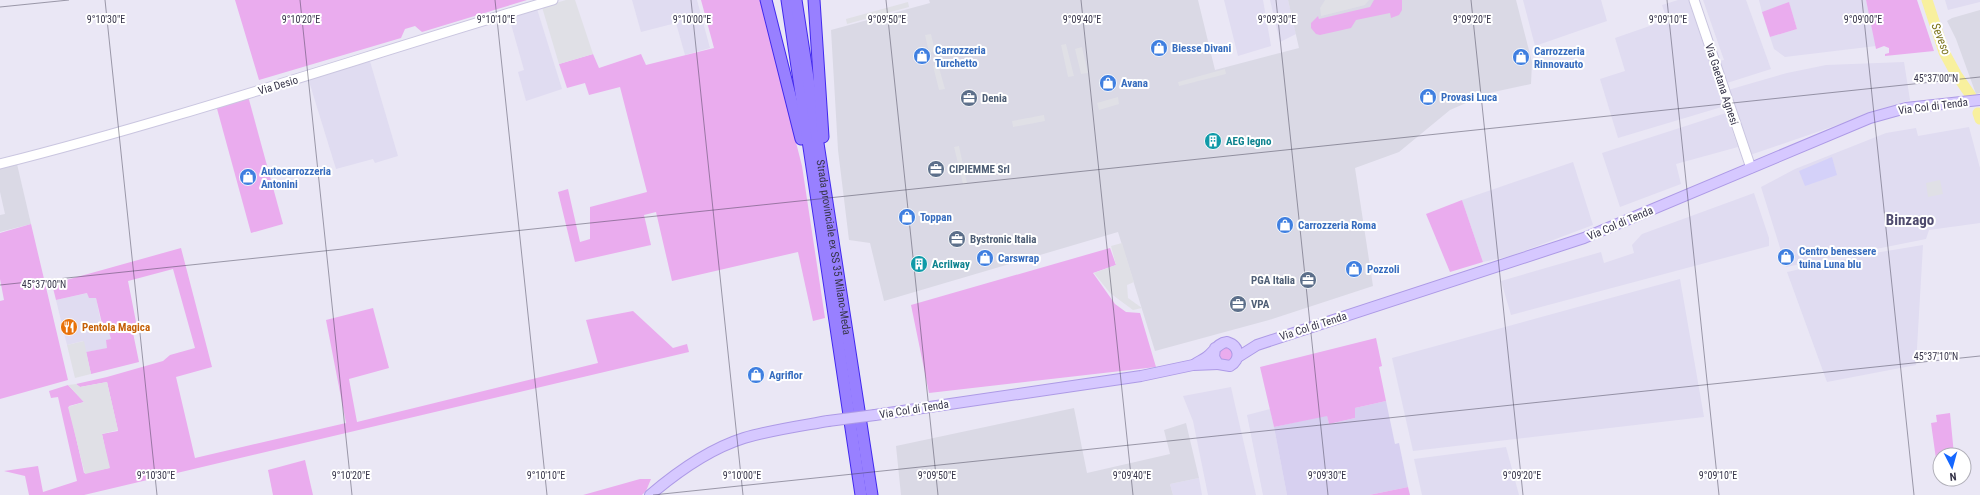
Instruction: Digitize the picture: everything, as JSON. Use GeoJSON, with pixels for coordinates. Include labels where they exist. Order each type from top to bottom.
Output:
{"type":"FeatureCollection","features":[{"type":"Feature","properties":{"kind":"highway"},"geometry":{"type":"LineString","coordinates":[[766,0],[816,200]]}},
{"type":"Feature","properties":{"kind":"highway","name":"Strada provinciale ex SS 35 Milano-Meda"},"geometry":{"type":"LineString","coordinates":[[787,0],[861,495]]}},
{"type":"Feature","properties":{"kind":"highway","name":"Strada provinciale ex SS 35 Milano-Meda"},"geometry":{"type":"LineString","coordinates":[[796,0],[872,495]]}},
{"type":"Feature","properties":{"kind":"highway"},"geometry":{"type":"LineString","coordinates":[[814,0],[824,142],[823,179]]}},
{"type":"Feature","properties":{"kind":"main road","name":"Via Col di Tenda"},"geometry":{"type":"LineString","coordinates":[[1193,365],[1208,356],[1215,348],[1223,343],[1234,345],[1257,344],[1584,238],[1851,125],[1883,114],[1906,108],[1980,100]]}},
{"type":"Feature","properties":{"kind":"main road","name":"Via Col di Tenda"},"geometry":{"type":"LineString","coordinates":[[650,495],[672,476],[709,454],[743,439],[777,430],[828,421],[1141,376],[1193,365],[1218,364],[1230,366],[1238,357],[1257,344]]}},
{"type":"Feature","properties":{"kind":"main road"},"geometry":{"type":"LineString","coordinates":[[1234,345],[1238,357]]}},
{"type":"Feature","properties":{"kind":"main road"},"geometry":{"type":"LineString","coordinates":[[1215,348],[1214,357],[1218,364]]}},
{"type":"Feature","properties":{"kind":"street","name":"Via Desio"},"geometry":{"type":"LineString","coordinates":[[0,164],[87,142],[554,0]]}},
{"type":"Feature","properties":{"kind":"street","name":"Via Gaetana Agnesi"},"geometry":{"type":"LineString","coordinates":[[1694,0],[1751,168]]}},
{"type":"Feature","properties":{"kind":"shaded area"},"geometry":{"type":"Polygon","coordinates":[[[235,0],[527,0],[422,32],[415,26],[405,29],[401,38],[259,80],[235,0]]]}},
{"type":"Feature","properties":{"kind":"shaded area"},"geometry":{"type":"Polygon","coordinates":[[[566,0],[575,0],[593,54],[559,64],[542,7],[566,0]]]}},
{"type":"Feature","properties":{"kind":"shaded area"},"geometry":{"type":"Polygon","coordinates":[[[632,0],[697,0],[710,48],[685,55],[676,23],[641,32],[632,0]]]}},
{"type":"Feature","properties":{"kind":"shaded area"},"geometry":{"type":"Polygon","coordinates":[[[701,0],[760,0],[802,166],[825,318],[813,321],[798,252],[672,281],[656,212],[644,215],[651,245],[575,262],[558,192],[568,189],[580,242],[590,239],[590,207],[647,192],[620,87],[589,95],[585,83],[567,88],[559,64],[593,54],[599,68],[641,54],[646,65],[714,48],[701,0]]]}},
{"type":"Feature","properties":{"kind":"shaded area"},"geometry":{"type":"Polygon","coordinates":[[[929,0],[1198,0],[1215,70],[1299,48],[1288,0],[1516,0],[1532,62],[1531,84],[1489,93],[1450,110],[1399,152],[1355,168],[1373,286],[1269,320],[1155,351],[1118,232],[884,301],[870,243],[849,240],[838,150],[831,30],[930,3],[929,0]]]}},
{"type":"Feature","properties":{"kind":"shaded area"},"geometry":{"type":"Polygon","coordinates":[[[1224,0],[1263,0],[1271,46],[1238,56],[1224,0]]]}},
{"type":"Feature","properties":{"kind":"shaded area"},"geometry":{"type":"Polygon","coordinates":[[[1270,0],[1288,0],[1296,34],[1280,42],[1270,0]]]}},
{"type":"Feature","properties":{"kind":"shaded area"},"geometry":{"type":"Polygon","coordinates":[[[1325,0],[1369,0],[1365,5],[1321,16],[1320,8],[1325,0]]]}},
{"type":"Feature","properties":{"kind":"shaded area"},"geometry":{"type":"Polygon","coordinates":[[[1374,0],[1402,0],[1402,10],[1399,15],[1391,18],[1390,13],[1356,20],[1351,28],[1320,35],[1316,34],[1311,28],[1311,23],[1318,16],[1319,19],[1370,7],[1374,0]]]}},
{"type":"Feature","properties":{"kind":"shaded area"},"geometry":{"type":"Polygon","coordinates":[[[1523,0],[1601,0],[1607,21],[1535,46],[1523,0]]]}},
{"type":"Feature","properties":{"kind":"shaded area"},"geometry":{"type":"Polygon","coordinates":[[[1678,0],[1690,0],[1725,106],[1618,138],[1600,79],[1625,71],[1615,38],[1667,20],[1662,5],[1678,0]]]}},
{"type":"Feature","properties":{"kind":"shaded area"},"geometry":{"type":"Polygon","coordinates":[[[1703,0],[1746,0],[1771,69],[1727,83],[1719,61],[1724,60],[1703,0]]]}},
{"type":"Feature","properties":{"kind":"shaded area"},"geometry":{"type":"Polygon","coordinates":[[[1759,0],[1866,0],[1876,46],[1785,57],[1774,49],[1770,37],[1797,29],[1789,3],[1762,12],[1759,0]]]}},
{"type":"Feature","properties":{"kind":"shaded area"},"geometry":{"type":"Polygon","coordinates":[[[1866,0],[1917,0],[1934,51],[1885,56],[1885,54],[1889,53],[1889,48],[1884,46],[1876,49],[1866,0]]]}},
{"type":"Feature","properties":{"kind":"shaded area"},"geometry":{"type":"Polygon","coordinates":[[[1945,0],[1980,0],[1980,2],[1948,10],[1945,0]]]}},
{"type":"Feature","properties":{"kind":"shaded area"},"geometry":{"type":"Polygon","coordinates":[[[908,2],[909,7],[847,24],[846,19],[908,2]]]}},
{"type":"Feature","properties":{"kind":"shaded area"},"geometry":{"type":"Polygon","coordinates":[[[1789,2],[1797,29],[1770,37],[1762,12],[1789,2]]]}},
{"type":"Feature","properties":{"kind":"shaded area"},"geometry":{"type":"Polygon","coordinates":[[[537,9],[562,89],[526,101],[518,72],[524,70],[509,17],[537,9]]]}},
{"type":"Feature","properties":{"kind":"shaded area"},"geometry":{"type":"Polygon","coordinates":[[[1980,10],[1980,93],[1976,94],[1956,39],[1947,21],[1952,18],[1980,10]]]}},
{"type":"Feature","properties":{"kind":"shaded area"},"geometry":{"type":"Polygon","coordinates":[[[931,34],[935,51],[929,53],[925,35],[931,34]]]}},
{"type":"Feature","properties":{"kind":"shaded area"},"geometry":{"type":"Polygon","coordinates":[[[1066,44],[1074,76],[1068,77],[1061,45],[1066,44]]]}},
{"type":"Feature","properties":{"kind":"shaded area"},"geometry":{"type":"Polygon","coordinates":[[[1082,47],[1088,73],[1081,74],[1075,49],[1082,47]]]}},
{"type":"Feature","properties":{"kind":"shaded area"},"geometry":{"type":"Polygon","coordinates":[[[369,58],[398,156],[375,163],[373,159],[336,169],[308,78],[369,58]]]}},
{"type":"Feature","properties":{"kind":"shaded area"},"geometry":{"type":"Polygon","coordinates":[[[1904,62],[1910,100],[1750,155],[1728,90],[1787,73],[1826,65],[1904,62]]]}},
{"type":"Feature","properties":{"kind":"shaded area"},"geometry":{"type":"Polygon","coordinates":[[[938,64],[945,89],[939,90],[933,66],[938,64]]]}},
{"type":"Feature","properties":{"kind":"shaded area"},"geometry":{"type":"Polygon","coordinates":[[[1225,69],[1226,74],[1179,86],[1178,82],[1225,69]]]}},
{"type":"Feature","properties":{"kind":"shaded area"},"geometry":{"type":"Polygon","coordinates":[[[248,96],[283,224],[251,233],[216,105],[248,96]]]}},
{"type":"Feature","properties":{"kind":"shaded area"},"geometry":{"type":"Polygon","coordinates":[[[1118,97],[1119,104],[1099,110],[1097,103],[1118,97]]]}},
{"type":"Feature","properties":{"kind":"shaded area"},"geometry":{"type":"Polygon","coordinates":[[[1726,113],[1738,147],[1676,164],[1681,184],[1620,207],[1602,153],[1726,113]]]}},
{"type":"Feature","properties":{"kind":"shaded area"},"geometry":{"type":"Polygon","coordinates":[[[1044,115],[1045,121],[1013,127],[1012,121],[1044,115]]]}},
{"type":"Feature","properties":{"kind":"shaded area"},"geometry":{"type":"Polygon","coordinates":[[[1969,127],[1980,168],[1980,223],[1929,230],[1926,239],[1786,267],[1761,187],[1795,169],[1886,133],[1916,128],[1918,136],[1969,127]]]}},
{"type":"Feature","properties":{"kind":"shaded area"},"geometry":{"type":"Polygon","coordinates":[[[959,146],[967,183],[963,184],[954,147],[959,146]]]}},
{"type":"Feature","properties":{"kind":"shaded area"},"geometry":{"type":"Polygon","coordinates":[[[1832,157],[1837,175],[1805,186],[1799,171],[1832,157]]]}},
{"type":"Feature","properties":{"kind":"shaded area"},"geometry":{"type":"Polygon","coordinates":[[[1573,162],[1593,225],[1511,256],[1483,262],[1462,200],[1573,162]]]}},
{"type":"Feature","properties":{"kind":"shaded area"},"geometry":{"type":"Polygon","coordinates":[[[17,164],[31,224],[0,232],[0,215],[5,214],[0,192],[0,168],[17,164]]]}},
{"type":"Feature","properties":{"kind":"shaded area"},"geometry":{"type":"Polygon","coordinates":[[[1940,180],[1943,194],[1928,197],[1926,183],[1940,180]]]}},
{"type":"Feature","properties":{"kind":"shaded area"},"geometry":{"type":"Polygon","coordinates":[[[1754,193],[1769,238],[1769,246],[1511,315],[1501,281],[1601,252],[1604,263],[1634,253],[1632,245],[1642,234],[1754,193]]]}},
{"type":"Feature","properties":{"kind":"shaded area"},"geometry":{"type":"Polygon","coordinates":[[[1462,200],[1483,262],[1450,272],[1426,214],[1462,200]]]}},
{"type":"Feature","properties":{"kind":"shaded area"},"geometry":{"type":"Polygon","coordinates":[[[31,224],[68,380],[0,399],[0,301],[4,300],[0,279],[0,233],[31,224]]]}},
{"type":"Feature","properties":{"kind":"shaded area"},"geometry":{"type":"Polygon","coordinates":[[[1122,243],[1134,282],[1127,285],[1128,298],[1142,308],[1133,310],[1110,293],[1094,273],[1116,265],[1111,246],[1122,243]]]}},
{"type":"Feature","properties":{"kind":"shaded area"},"geometry":{"type":"Polygon","coordinates":[[[1923,245],[1916,365],[1827,382],[1787,272],[1863,255],[1923,245]]]}},
{"type":"Feature","properties":{"kind":"shaded area"},"geometry":{"type":"Polygon","coordinates":[[[181,248],[212,367],[176,377],[195,458],[346,423],[326,320],[373,308],[389,368],[349,379],[357,422],[598,363],[586,320],[633,311],[673,348],[687,344],[689,352],[84,495],[29,495],[25,476],[4,471],[38,466],[43,492],[77,481],[58,397],[51,398],[49,391],[68,385],[84,402],[69,406],[84,473],[109,468],[102,434],[118,431],[107,382],[80,387],[76,384],[163,361],[170,355],[195,348],[173,269],[128,281],[137,327],[132,328],[139,362],[91,374],[86,352],[107,348],[106,340],[111,339],[109,332],[104,332],[96,298],[89,298],[87,293],[56,300],[52,284],[181,248]]]}},
{"type":"Feature","properties":{"kind":"shaded area"},"geometry":{"type":"Polygon","coordinates":[[[1110,248],[1116,265],[1093,273],[1115,304],[1126,312],[1140,313],[1156,367],[929,393],[911,305],[1110,248]]]}},
{"type":"Feature","properties":{"kind":"shaded area"},"geometry":{"type":"Polygon","coordinates":[[[1680,279],[1704,417],[1413,451],[1392,358],[1680,279]]]}},
{"type":"Feature","properties":{"kind":"shaded area"},"geometry":{"type":"Polygon","coordinates":[[[88,293],[96,298],[103,332],[109,331],[111,339],[108,348],[86,352],[83,341],[67,345],[56,300],[88,293]]]}},
{"type":"Feature","properties":{"kind":"shaded area"},"geometry":{"type":"Polygon","coordinates":[[[1376,338],[1382,366],[1379,367],[1386,401],[1355,408],[1355,418],[1329,424],[1327,416],[1274,427],[1260,367],[1376,338]]]}},
{"type":"Feature","properties":{"kind":"shaded area"},"geometry":{"type":"Polygon","coordinates":[[[84,341],[91,374],[75,378],[67,345],[84,341]]]}},
{"type":"Feature","properties":{"kind":"shaded area"},"geometry":{"type":"Polygon","coordinates":[[[1226,346],[1235,352],[1230,361],[1223,361],[1219,357],[1219,350],[1226,346]]]}},
{"type":"Feature","properties":{"kind":"shaded area"},"geometry":{"type":"Polygon","coordinates":[[[107,382],[118,430],[102,434],[110,468],[85,474],[68,407],[84,402],[68,385],[76,384],[80,387],[107,382]]]}},
{"type":"Feature","properties":{"kind":"shaded area"},"geometry":{"type":"Polygon","coordinates":[[[1231,387],[1256,495],[1208,495],[1193,421],[1183,396],[1231,387]]]}},
{"type":"Feature","properties":{"kind":"shaded area"},"geometry":{"type":"Polygon","coordinates":[[[1386,401],[1395,444],[1399,443],[1408,487],[1369,495],[1287,495],[1274,427],[1327,415],[1329,424],[1355,418],[1355,408],[1386,401]]]}},
{"type":"Feature","properties":{"kind":"shaded area"},"geometry":{"type":"Polygon","coordinates":[[[1074,408],[1087,473],[1170,454],[1164,430],[1186,423],[1199,478],[1170,484],[1173,495],[901,495],[896,446],[1074,408]]]}},
{"type":"Feature","properties":{"kind":"shaded area"},"geometry":{"type":"Polygon","coordinates":[[[1270,409],[1287,495],[1263,495],[1247,415],[1270,409]]]}},
{"type":"Feature","properties":{"kind":"shaded area"},"geometry":{"type":"Polygon","coordinates":[[[1950,413],[1953,447],[1934,447],[1931,423],[1937,422],[1936,415],[1950,413]]]}},
{"type":"Feature","properties":{"kind":"shaded area"},"geometry":{"type":"Polygon","coordinates":[[[1506,447],[1519,495],[1422,495],[1414,459],[1506,447]]]}},
{"type":"Feature","properties":{"kind":"shaded area"},"geometry":{"type":"Polygon","coordinates":[[[305,460],[313,495],[273,495],[268,470],[305,460]]]}},
{"type":"Feature","properties":{"kind":"shaded area"},"geometry":{"type":"Polygon","coordinates":[[[1199,478],[1202,495],[1173,495],[1170,484],[1199,478]]]}},
{"type":"Feature","properties":{"kind":"shaded area"},"geometry":{"type":"Polygon","coordinates":[[[640,479],[651,479],[646,491],[642,495],[583,495],[640,479]]]}},
{"type":"Feature","properties":{"kind":"shaded area"},"geometry":{"type":"Polygon","coordinates":[[[1408,487],[1410,495],[1369,495],[1408,487]]]}},
{"type":"Feature","properties":{"kind":"waterway","name":"Seveso"},"geometry":{"type":"LineString","coordinates":[[1927,0],[1944,52],[1956,74],[1971,96]]}},
{"type":"Feature","properties":{"kind":"waterway","name":"Seveso"},"geometry":{"type":"LineString","coordinates":[[1978,113],[1980,119]]}},
{"type":"Feature","properties":{"kind":"place","name":"Biesse Divani"},"geometry":{"type":"Point","coordinates":[1159,48]}},
{"type":"Feature","properties":{"kind":"place","name":"Carrozzeria Turchetto"},"geometry":{"type":"Point","coordinates":[922,56]}},
{"type":"Feature","properties":{"kind":"place","name":"Carrozzeria Rinnovauto"},"geometry":{"type":"Point","coordinates":[1521,57]}},
{"type":"Feature","properties":{"kind":"place","name":"Avana"},"geometry":{"type":"Point","coordinates":[1108,83]}},
{"type":"Feature","properties":{"kind":"place","name":"Provasi Luca"},"geometry":{"type":"Point","coordinates":[1428,97]}},
{"type":"Feature","properties":{"kind":"place","name":"Denia"},"geometry":{"type":"Point","coordinates":[969,98]}},
{"type":"Feature","properties":{"kind":"place","name":"AEG legno"},"geometry":{"type":"Point","coordinates":[1213,141]}},
{"type":"Feature","properties":{"kind":"place","name":"CIPIEMME Srl"},"geometry":{"type":"Point","coordinates":[936,169]}},
{"type":"Feature","properties":{"kind":"place","name":"Autocarrozzeria Antonini"},"geometry":{"type":"Point","coordinates":[248,177]}},
{"type":"Feature","properties":{"kind":"place","name":"Toppan"},"geometry":{"type":"Point","coordinates":[907,217]}},
{"type":"Feature","properties":{"kind":"place","name":"Carrozzeria Roma"},"geometry":{"type":"Point","coordinates":[1285,225]}},
{"type":"Feature","properties":{"kind":"place","name":"Bystronic Italia"},"geometry":{"type":"Point","coordinates":[957,239]}},
{"type":"Feature","properties":{"kind":"place","name":"Centro benessere tuina Luna blu"},"geometry":{"type":"Point","coordinates":[1786,257]}},
{"type":"Feature","properties":{"kind":"place","name":"Carswrap"},"geometry":{"type":"Point","coordinates":[985,258]}},
{"type":"Feature","properties":{"kind":"place","name":"Acrilway"},"geometry":{"type":"Point","coordinates":[919,264]}},
{"type":"Feature","properties":{"kind":"place","name":"Pozzoli"},"geometry":{"type":"Point","coordinates":[1354,269]}},
{"type":"Feature","properties":{"kind":"place","name":"PGA Italia"},"geometry":{"type":"Point","coordinates":[1308,280]}},
{"type":"Feature","properties":{"kind":"place","name":"VPA"},"geometry":{"type":"Point","coordinates":[1238,304]}},
{"type":"Feature","properties":{"kind":"place","name":"Pentola Magica"},"geometry":{"type":"Point","coordinates":[69,327]}},
{"type":"Feature","properties":{"kind":"place","name":"Agriflor"},"geometry":{"type":"Point","coordinates":[756,375]}},
{"type":"Feature","properties":{"kind":"district","name":"Binzago"},"geometry":{"type":"Point","coordinates":[1910,220]}}]}
